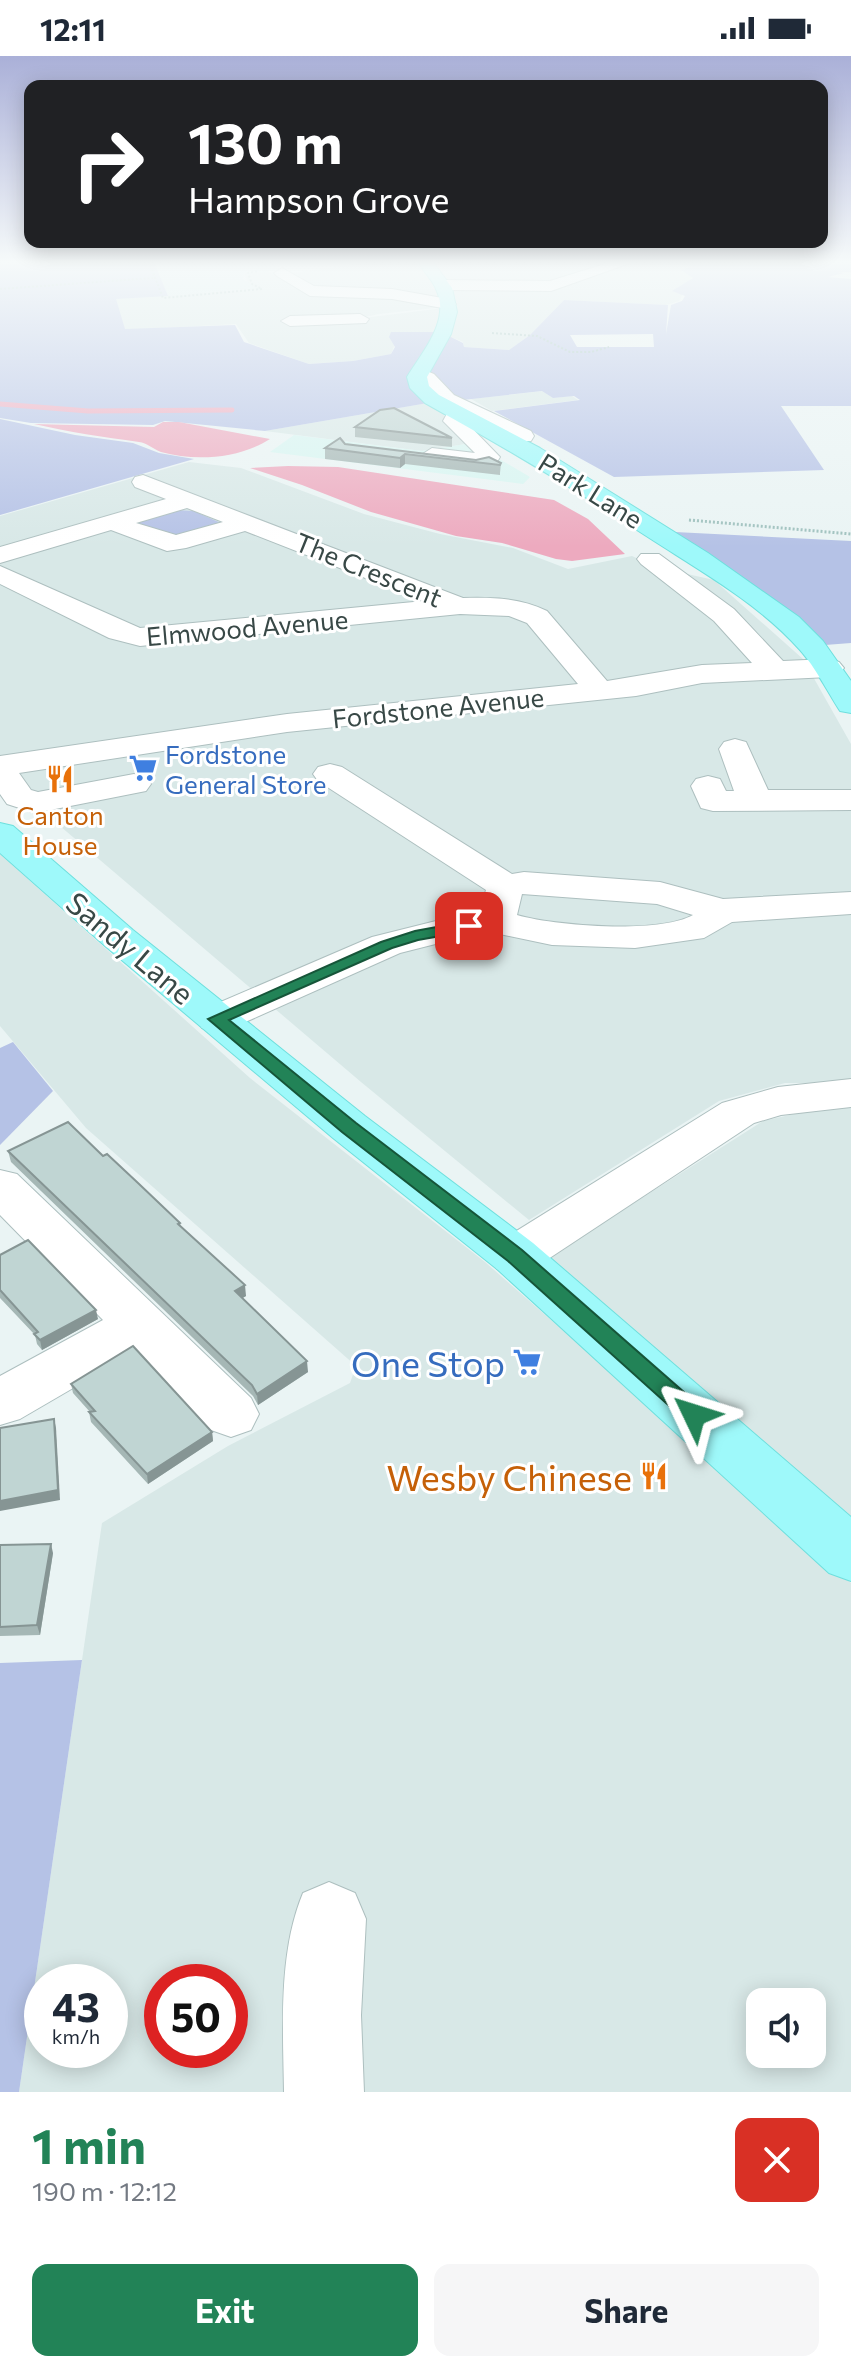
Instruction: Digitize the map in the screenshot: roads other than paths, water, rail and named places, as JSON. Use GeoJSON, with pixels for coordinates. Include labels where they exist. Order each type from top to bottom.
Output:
{"type":"FeatureCollection","features":[{"type":"Feature","properties":{"kind":"main road"},"geometry":{"type":"LineString","coordinates":[[419,374],[429,357]]}},
{"type":"Feature","properties":{"kind":"main road","name":"Park Lane"},"geometry":{"type":"LineString","coordinates":[[419,374],[420,388],[456,413],[532,453],[699,558],[789,623],[829,668],[851,704]]}},
{"type":"Feature","properties":{"kind":"main road","name":"Sandy Lane"},"geometry":{"type":"LineString","coordinates":[[0,834],[217,1019],[515,1256],[851,1554]]}},
{"type":"Feature","properties":{"kind":"street"},"geometry":{"type":"LineString","coordinates":[[419,374],[447,399],[523,436]]}},
{"type":"Feature","properties":{"kind":"street"},"geometry":{"type":"LineString","coordinates":[[410,453],[476,460],[489,457],[453,421],[456,413]]}},
{"type":"Feature","properties":{"kind":"street","name":"The Crescent"},"geometry":{"type":"LineString","coordinates":[[143,482],[460,606],[513,607],[528,611],[537,617],[599,690]]}},
{"type":"Feature","properties":{"kind":"street"},"geometry":{"type":"LineString","coordinates":[[0,555],[188,500]]}},
{"type":"Feature","properties":{"kind":"street"},"geometry":{"type":"LineString","coordinates":[[111,522],[167,543],[177,543],[248,522]]}},
{"type":"Feature","properties":{"kind":"street","name":"Park Lane"},"geometry":{"type":"LineString","coordinates":[[650,559],[724,615],[775,670]]}},
{"type":"Feature","properties":{"kind":"street","name":"Elmwood Avenue"},"geometry":{"type":"LineString","coordinates":[[0,574],[119,632],[140,637],[460,606]]}},
{"type":"Feature","properties":{"kind":"street","name":"Fordstone Avenue"},"geometry":{"type":"LineString","coordinates":[[0,767],[287,723],[661,683],[702,674],[829,668]]}},
{"type":"Feature","properties":{"kind":"street"},"geometry":{"type":"LineString","coordinates":[[735,749],[755,801]]}},
{"type":"Feature","properties":{"kind":"street"},"geometry":{"type":"LineString","coordinates":[[0,767],[19,797],[35,803],[134,784]]}},
{"type":"Feature","properties":{"kind":"street"},"geometry":{"type":"LineString","coordinates":[[330,774],[501,904],[513,928],[542,933],[652,934],[690,930],[707,923],[722,911],[851,903]]}},
{"type":"Feature","properties":{"kind":"street"},"geometry":{"type":"LineString","coordinates":[[708,786],[713,801],[851,800]]}},
{"type":"Feature","properties":{"kind":"street"},"geometry":{"type":"LineString","coordinates":[[217,1019],[386,945],[501,904]]}},
{"type":"Feature","properties":{"kind":"street"},"geometry":{"type":"LineString","coordinates":[[515,1256],[738,1113],[778,1101],[851,1093]]}},
{"type":"Feature","properties":{"kind":"street"},"geometry":{"type":"LineString","coordinates":[[0,1186],[231,1414]]}},
{"type":"Feature","properties":{"kind":"street"},"geometry":{"type":"LineString","coordinates":[[0,1403],[140,1324]]}},
{"type":"Feature","properties":{"kind":"street"},"geometry":{"type":"LineString","coordinates":[[324,2092],[322,2015],[329,1919]]}},
{"type":"Feature","properties":{"kind":"waterway"},"geometry":{"type":"LineString","coordinates":[[0,404],[88,411],[232,410]]}},
{"type":"Feature","properties":{"kind":"place","name":"Fordstone General Store"},"geometry":{"type":"Point","coordinates":[143,768]}},
{"type":"Feature","properties":{"kind":"place","name":"Canton House"},"geometry":{"type":"Point","coordinates":[60,779]}},
{"type":"Feature","properties":{"kind":"place","name":"One Stop"},"geometry":{"type":"Point","coordinates":[527,1362]}},
{"type":"Feature","properties":{"kind":"place","name":"Wesby Chinese"},"geometry":{"type":"Point","coordinates":[654,1476]}}]}
